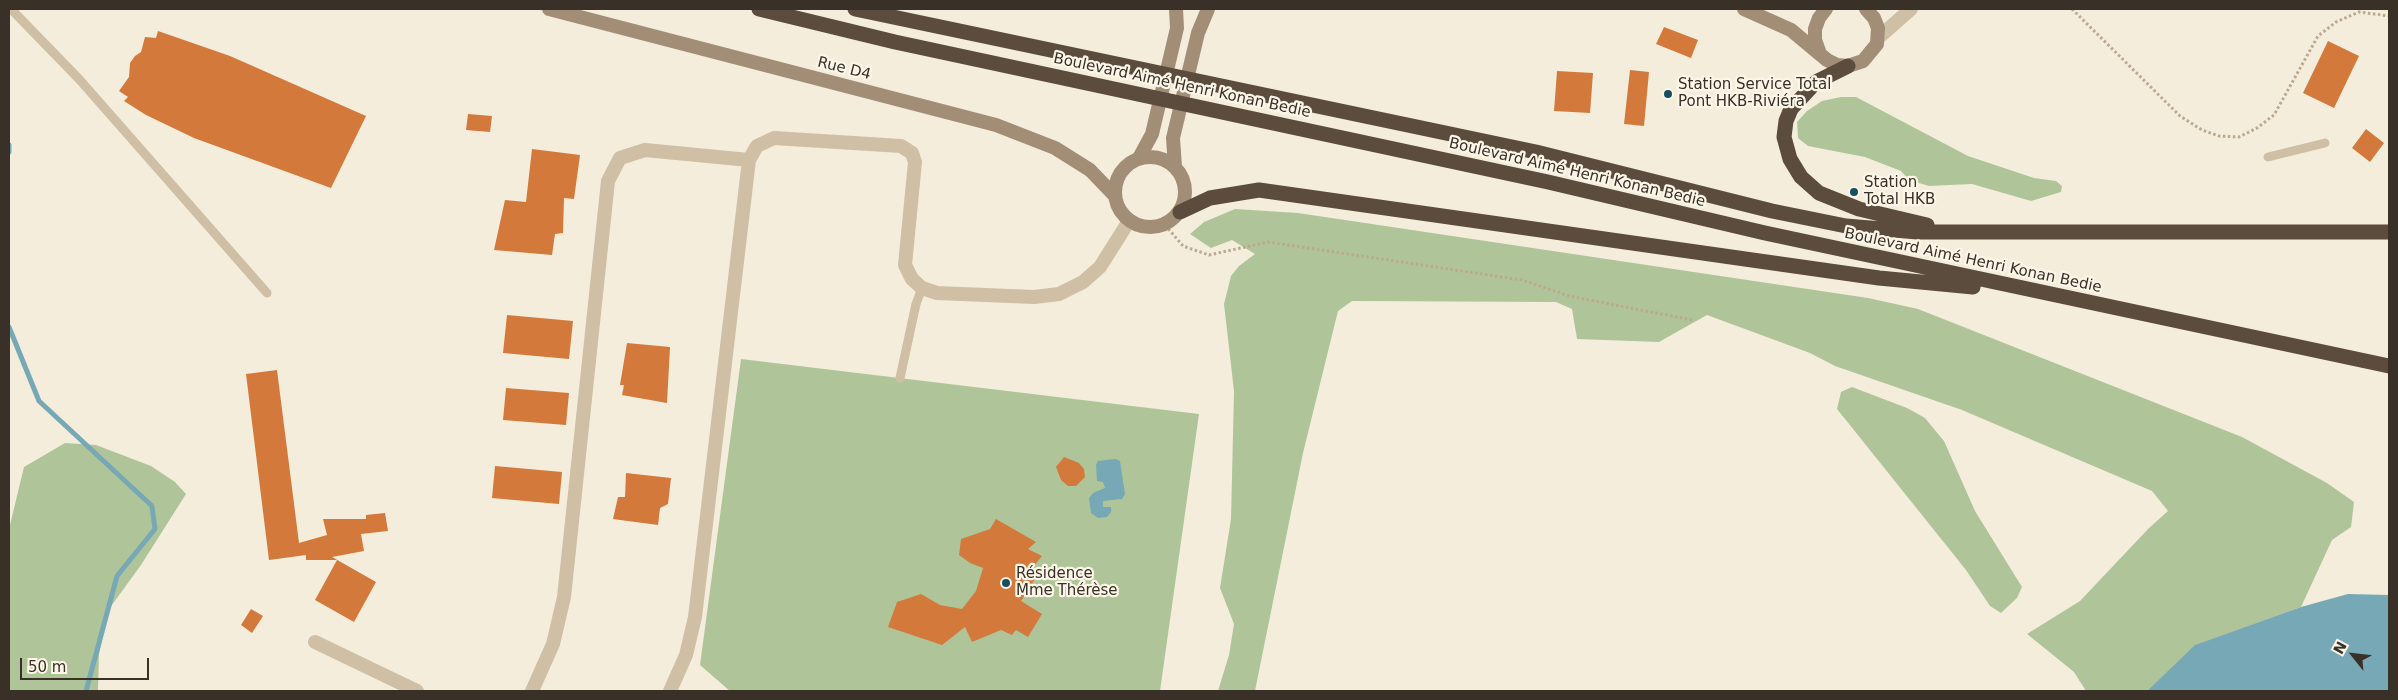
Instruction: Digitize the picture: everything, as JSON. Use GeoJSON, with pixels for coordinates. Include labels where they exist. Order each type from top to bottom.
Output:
{"type":"FeatureCollection","features":[{"type":"Feature","properties":{"kind":"highway","name":"Boulevard Aimé Henri Konan Bedie"},"geometry":{"type":"LineString","coordinates":[[759,9],[895,42],[1538,180],[1755,231],[2389,366]]}},
{"type":"Feature","properties":{"kind":"highway","name":"Boulevard Aimé Henri Konan Bedie"},"geometry":{"type":"LineString","coordinates":[[855,9],[1536,152],[1763,209],[1846,226],[1918,232],[1968,233],[2389,232]]}},
{"type":"Feature","properties":{"kind":"highway"},"geometry":{"type":"LineString","coordinates":[[1848,66],[1816,82],[1791,109],[1786,120],[1784,137],[1790,159],[1801,177],[1819,193],[1843,204],[1894,219],[1968,233]]}},
{"type":"Feature","properties":{"kind":"highway"},"geometry":{"type":"LineString","coordinates":[[1180,212],[1210,198],[1259,190],[1880,278],[2044,294]]}},
{"type":"Feature","properties":{"kind":"main road","name":"Rue D4"},"geometry":{"type":"LineString","coordinates":[[549,9],[996,125],[1055,148],[1090,170],[1115,196],[1122,214],[1129,221]]}},
{"type":"Feature","properties":{"kind":"main road"},"geometry":{"type":"LineString","coordinates":[[1115,196],[1115,187],[1123,169],[1139,158],[1152,134],[1177,28],[1176,9]]}},
{"type":"Feature","properties":{"kind":"main road"},"geometry":{"type":"LineString","coordinates":[[1129,221],[1147,228],[1165,225],[1180,212],[1186,194],[1185,184],[1175,167],[1173,138],[1198,33],[1208,9]]}},
{"type":"Feature","properties":{"kind":"main road"},"geometry":{"type":"LineString","coordinates":[[1744,9],[1791,30],[1819,51],[1827,60],[1837,65],[1848,66],[1863,61],[1871,54],[1878,38],[1874,18],[1866,9]]}},
{"type":"Feature","properties":{"kind":"main road"},"geometry":{"type":"LineString","coordinates":[[1819,51],[1815,40],[1815,29],[1819,18],[1826,9]]}},
{"type":"Feature","properties":{"kind":"main road"},"geometry":{"type":"LineString","coordinates":[[1139,158],[1159,158],[1175,167]]}},
{"type":"Feature","properties":{"kind":"street"},"geometry":{"type":"LineString","coordinates":[[1878,38],[1911,9]]}},
{"type":"Feature","properties":{"kind":"street"},"geometry":{"type":"LineString","coordinates":[[670,691],[686,654],[695,616],[749,160],[757,146],[774,138],[901,146],[912,153],[915,162],[905,265],[912,279],[922,288],[938,293],[1034,298],[1060,294],[1083,282],[1100,267],[1129,221]]}},
{"type":"Feature","properties":{"kind":"street"},"geometry":{"type":"LineString","coordinates":[[532,691],[553,644],[564,598],[608,181],[620,158],[645,150],[749,160]]}},
{"type":"Feature","properties":{"kind":"street"},"geometry":{"type":"LineString","coordinates":[[315,642],[417,691]]}},
{"type":"Feature","properties":{"kind":"lane"},"geometry":{"type":"LineString","coordinates":[[11,9],[79,79],[267,293]]}},
{"type":"Feature","properties":{"kind":"lane"},"geometry":{"type":"LineString","coordinates":[[2268,157],[2325,143]]}},
{"type":"Feature","properties":{"kind":"lane"},"geometry":{"type":"LineString","coordinates":[[900,378],[916,304],[922,288]]}},
{"type":"Feature","properties":{"kind":"path"},"geometry":{"type":"LineString","coordinates":[[2072,9],[2180,116],[2202,130],[2219,136],[2239,137],[2257,128],[2274,115],[2318,36],[2336,22],[2359,12],[2389,16]]}},
{"type":"Feature","properties":{"kind":"path"},"geometry":{"type":"LineString","coordinates":[[1165,225],[1183,246],[1209,255],[1268,242],[1522,280],[1569,296],[1692,320]]}},
{"type":"Feature","properties":{"kind":"green space"},"geometry":{"type":"Polygon","coordinates":[[[1841,97],[1856,97],[1968,156],[2034,178],[2056,181],[2062,186],[2061,192],[2031,201],[1972,184],[1929,186],[1909,180],[1901,171],[1865,157],[1808,146],[1798,138],[1797,122],[1807,111],[1822,101],[1841,97]]]}},
{"type":"Feature","properties":{"kind":"green space"},"geometry":{"type":"Polygon","coordinates":[[[1235,209],[1298,213],[1868,298],[1918,309],[2242,437],[2327,483],[2354,502],[2351,527],[2332,540],[2301,607],[2196,645],[2147,691],[2086,691],[2074,672],[2027,634],[2080,601],[2149,528],[2168,511],[2152,491],[1962,410],[1835,366],[1810,353],[1707,315],[1659,342],[1577,339],[1572,309],[1556,302],[1352,301],[1338,311],[1303,453],[1255,691],[1218,691],[1229,655],[1234,624],[1220,588],[1231,519],[1234,391],[1224,304],[1231,276],[1239,266],[1255,254],[1232,240],[1211,248],[1190,234],[1204,222],[1235,209]]]}},
{"type":"Feature","properties":{"kind":"green space"},"geometry":{"type":"Polygon","coordinates":[[[741,359],[1199,414],[1160,691],[730,691],[700,665],[741,359]]]}},
{"type":"Feature","properties":{"kind":"green space"},"geometry":{"type":"Polygon","coordinates":[[[1852,387],[1907,408],[1925,418],[1944,441],[1975,511],[2022,587],[2017,598],[2001,613],[1990,606],[1966,570],[1837,409],[1841,392],[1852,387]]]}},
{"type":"Feature","properties":{"kind":"green space"},"geometry":{"type":"Polygon","coordinates":[[[65,443],[96,445],[151,466],[175,482],[186,494],[141,565],[109,609],[99,654],[98,691],[9,691],[9,529],[24,467],[65,443]]]}},
{"type":"Feature","properties":{"kind":"water"},"geometry":{"type":"Polygon","coordinates":[[[1115,459],[1120,461],[1125,494],[1122,499],[1103,501],[1103,507],[1111,507],[1111,512],[1107,517],[1098,518],[1091,513],[1089,498],[1093,493],[1105,488],[1103,482],[1097,481],[1096,465],[1098,461],[1115,459]]]}},
{"type":"Feature","properties":{"kind":"water"},"geometry":{"type":"Polygon","coordinates":[[[2348,594],[2389,595],[2389,691],[2147,691],[2195,645],[2301,607],[2348,594]]]}},
{"type":"Feature","properties":{"kind":"building"},"geometry":{"type":"Polygon","coordinates":[[[1664,27],[1698,40],[1691,58],[1656,44],[1664,27]]]}},
{"type":"Feature","properties":{"kind":"building"},"geometry":{"type":"Polygon","coordinates":[[[158,31],[230,56],[366,116],[331,188],[194,138],[146,115],[124,101],[128,97],[119,91],[129,77],[130,63],[141,52],[145,37],[156,38],[158,31]]]}},
{"type":"Feature","properties":{"kind":"building"},"geometry":{"type":"Polygon","coordinates":[[[2328,41],[2359,56],[2334,108],[2303,93],[2328,41]]]}},
{"type":"Feature","properties":{"kind":"building"},"geometry":{"type":"Polygon","coordinates":[[[1630,70],[1649,72],[1644,126],[1624,124],[1630,70]]]}},
{"type":"Feature","properties":{"kind":"building"},"geometry":{"type":"Polygon","coordinates":[[[1557,71],[1593,73],[1590,113],[1554,111],[1557,71]]]}},
{"type":"Feature","properties":{"kind":"building"},"geometry":{"type":"Polygon","coordinates":[[[468,114],[492,116],[490,132],[466,130],[468,114]]]}},
{"type":"Feature","properties":{"kind":"building"},"geometry":{"type":"Polygon","coordinates":[[[2366,129],[2384,143],[2370,162],[2352,148],[2366,129]]]}},
{"type":"Feature","properties":{"kind":"building"},"geometry":{"type":"Polygon","coordinates":[[[532,149],[580,155],[574,199],[564,198],[563,233],[555,234],[552,255],[494,250],[505,200],[526,202],[532,149]]]}},
{"type":"Feature","properties":{"kind":"building"},"geometry":{"type":"Polygon","coordinates":[[[507,315],[573,321],[569,359],[503,353],[507,315]]]}},
{"type":"Feature","properties":{"kind":"building"},"geometry":{"type":"Polygon","coordinates":[[[627,343],[670,347],[667,403],[622,395],[624,385],[620,385],[627,343]]]}},
{"type":"Feature","properties":{"kind":"building"},"geometry":{"type":"Polygon","coordinates":[[[277,370],[299,543],[327,535],[323,519],[366,519],[366,515],[385,513],[388,531],[361,534],[364,551],[332,557],[376,582],[354,622],[315,600],[337,560],[306,560],[306,555],[269,560],[246,374],[277,370]]]}},
{"type":"Feature","properties":{"kind":"building"},"geometry":{"type":"Polygon","coordinates":[[[506,388],[569,393],[566,425],[503,420],[506,388]]]}},
{"type":"Feature","properties":{"kind":"building"},"geometry":{"type":"Polygon","coordinates":[[[1064,457],[1079,463],[1084,469],[1085,477],[1076,486],[1068,486],[1061,480],[1056,467],[1064,457]]]}},
{"type":"Feature","properties":{"kind":"building"},"geometry":{"type":"Polygon","coordinates":[[[495,466],[562,472],[559,504],[492,498],[495,466]]]}},
{"type":"Feature","properties":{"kind":"building"},"geometry":{"type":"Polygon","coordinates":[[[626,473],[671,478],[668,504],[660,508],[658,525],[613,519],[618,497],[625,497],[626,473]]]}},
{"type":"Feature","properties":{"kind":"building","name":"Résidence Mme Thérèse"},"geometry":{"type":"Polygon","coordinates":[[[996,519],[1036,542],[1028,549],[1042,556],[1028,573],[1038,574],[1021,601],[1042,614],[1028,637],[1016,630],[1012,635],[1001,630],[972,642],[965,627],[942,645],[888,627],[897,602],[921,594],[940,605],[962,609],[976,591],[983,568],[970,563],[959,555],[961,539],[990,529],[996,519]]]}},
{"type":"Feature","properties":{"kind":"building"},"geometry":{"type":"Polygon","coordinates":[[[251,609],[263,616],[252,633],[241,625],[251,609]]]}},
{"type":"Feature","properties":{"kind":"waterway"},"geometry":{"type":"LineString","coordinates":[[9,145],[9,152]]}},
{"type":"Feature","properties":{"kind":"waterway"},"geometry":{"type":"LineString","coordinates":[[9,327],[39,401],[152,506],[155,529],[117,576],[86,691]]}},
{"type":"Feature","properties":{"kind":"place","name":"Station Service Total Pont HKB-Riviéra"},"geometry":{"type":"Point","coordinates":[1668,94]}},
{"type":"Feature","properties":{"kind":"place","name":"Station Total HKB"},"geometry":{"type":"Point","coordinates":[1854,192]}},
{"type":"Feature","properties":{"kind":"place","name":"Résidence Mme Thérèse"},"geometry":{"type":"Point","coordinates":[1006,583]}}]}
